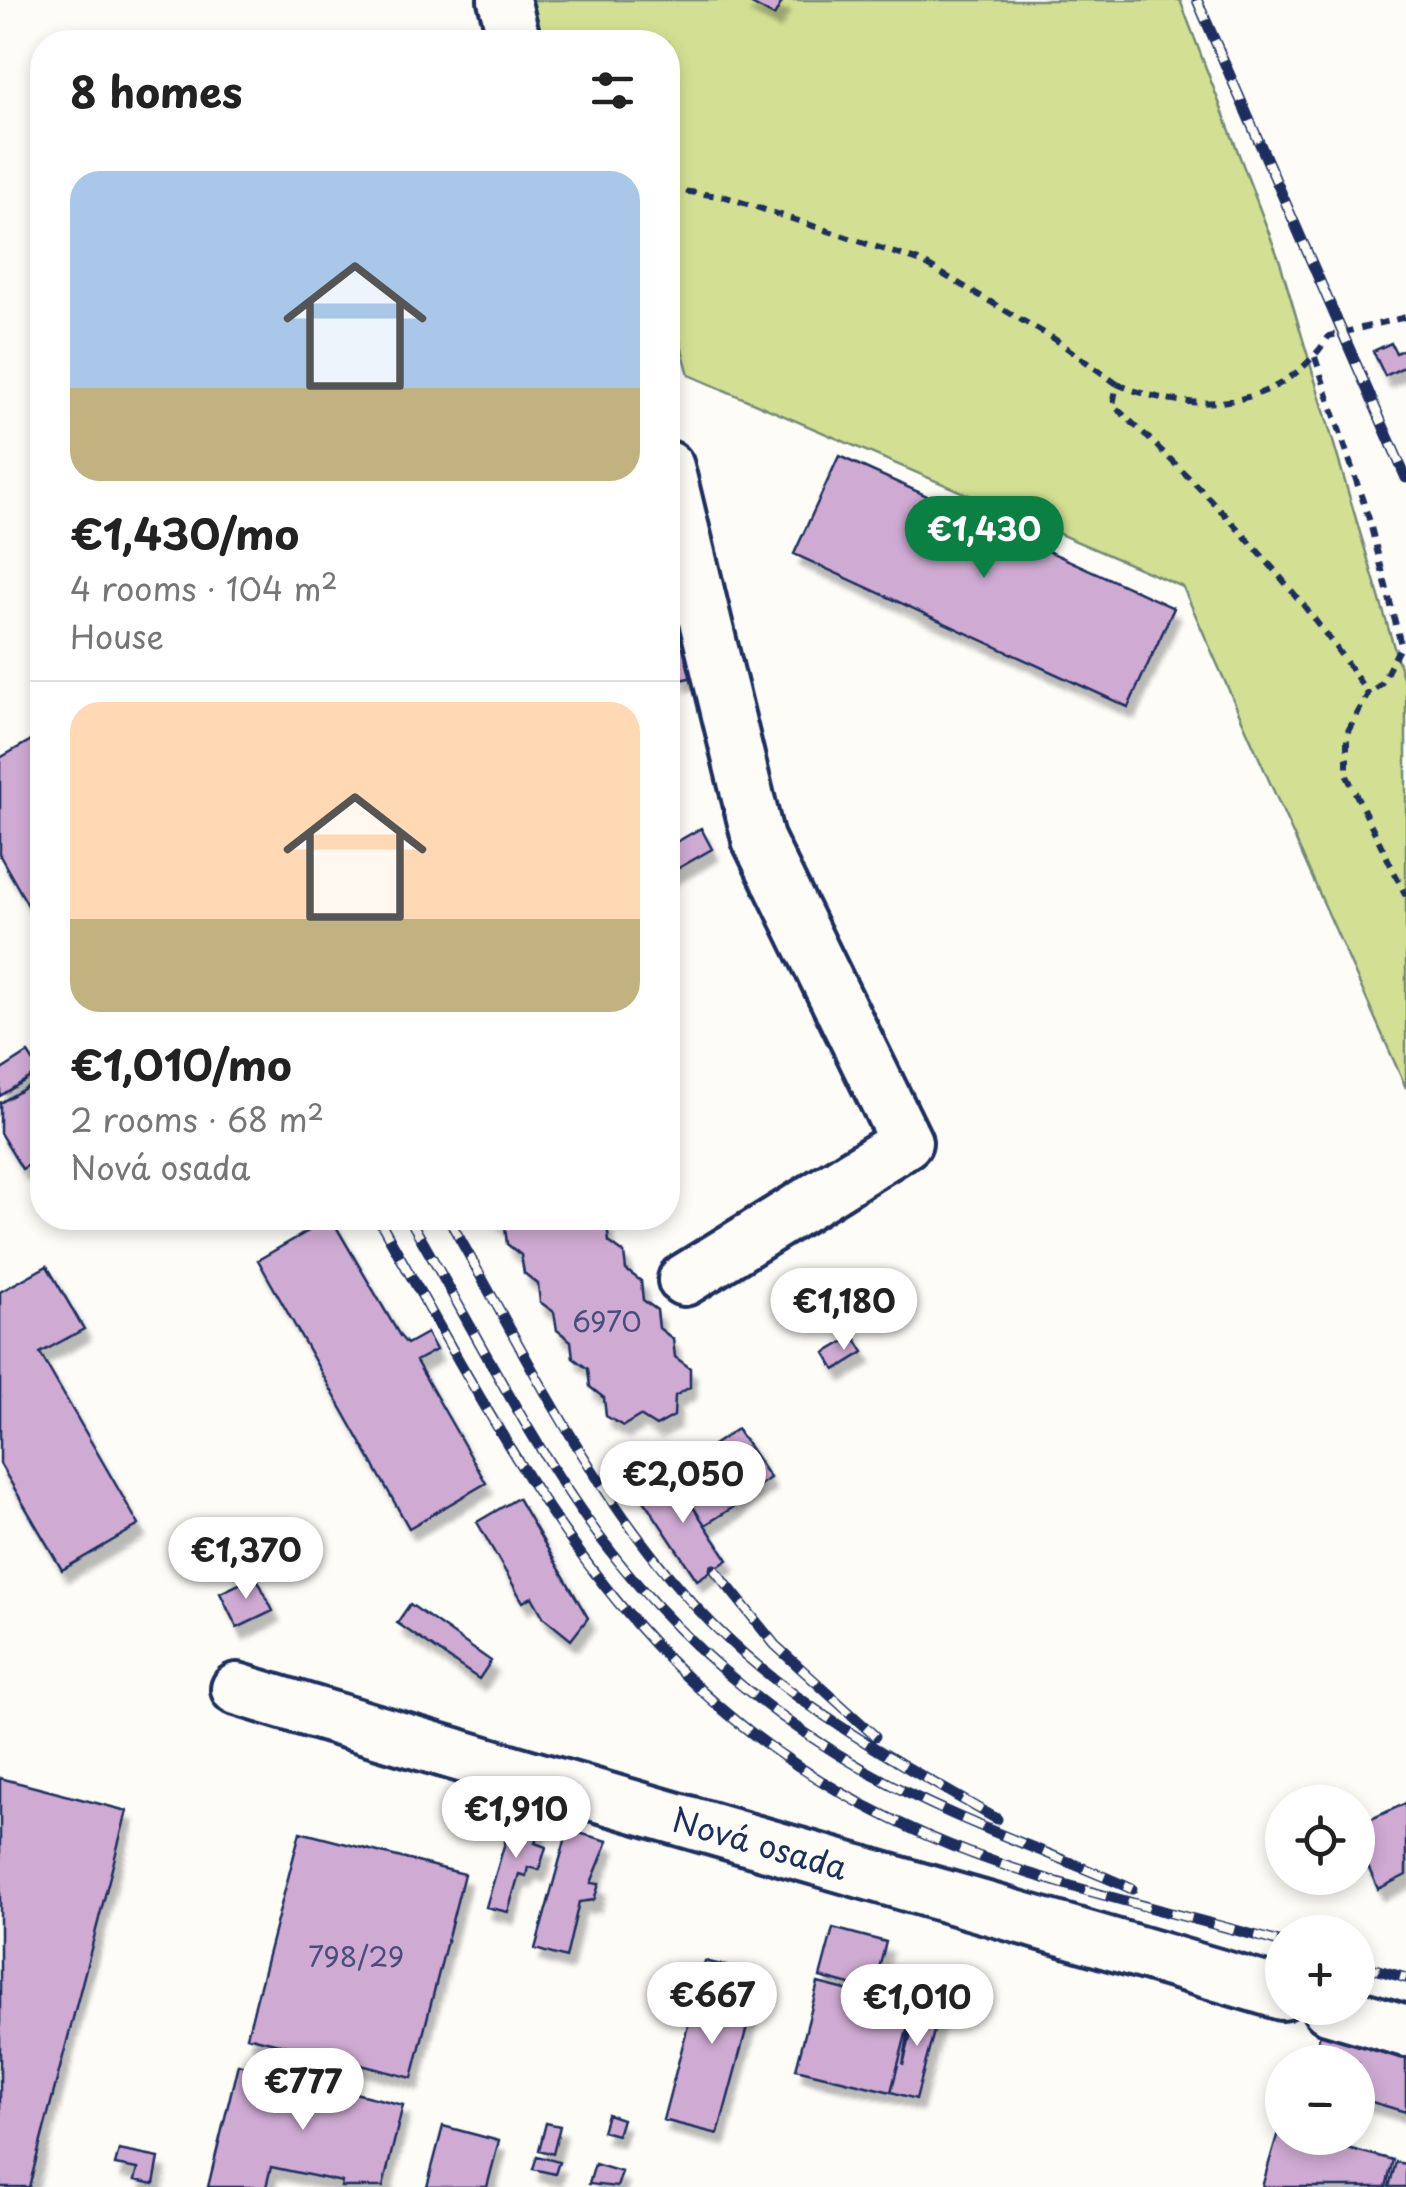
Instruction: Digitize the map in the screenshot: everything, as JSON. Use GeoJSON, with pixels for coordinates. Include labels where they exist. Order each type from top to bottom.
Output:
{"type":"FeatureCollection","features":[{"type":"Feature","properties":{"kind":"street"},"geometry":{"type":"LineString","coordinates":[[504,0],[512,30]]}},
{"type":"Feature","properties":{"kind":"street"},"geometry":{"type":"LineString","coordinates":[[680,517],[758,839],[906,1142],[684,1280]]}},
{"type":"Feature","properties":{"kind":"street","name":"Nová osada"},"geometry":{"type":"LineString","coordinates":[[237,1689],[605,1802],[841,1863],[1265,1989]]}},
{"type":"Feature","properties":{"kind":"street"},"geometry":{"type":"LineString","coordinates":[[1375,2022],[1406,2031]]}},
{"type":"Feature","properties":{"kind":"path"},"geometry":{"type":"LineString","coordinates":[[680,191],[726,197],[922,262],[1056,340],[1117,384],[1135,392],[1225,405],[1252,399],[1315,357],[1328,336],[1406,318]]}},
{"type":"Feature","properties":{"kind":"path"},"geometry":{"type":"LineString","coordinates":[[1315,357],[1369,518],[1401,645],[1381,684],[1368,694],[1347,733],[1346,776],[1406,896]]}},
{"type":"Feature","properties":{"kind":"path"},"geometry":{"type":"LineString","coordinates":[[1117,384],[1113,405],[1219,506],[1320,620],[1368,694]]}},
{"type":"Feature","properties":{"kind":"green space"},"geometry":{"type":"Polygon","coordinates":[[[509,0],[1180,0],[1280,262],[1406,688],[1406,1088],[1183,587],[689,375],[680,341],[680,30],[527,30],[509,0]]]}},
{"type":"Feature","properties":{"kind":"building"},"geometry":{"type":"Polygon","coordinates":[[[744,0],[783,0],[774,16],[744,0]]]}},
{"type":"Feature","properties":{"kind":"building"},"geometry":{"type":"Polygon","coordinates":[[[1391,343],[1396,353],[1406,348],[1406,366],[1385,376],[1373,351],[1391,343]]]}},
{"type":"Feature","properties":{"kind":"building"},"geometry":{"type":"Polygon","coordinates":[[[839,456],[1174,608],[1128,707],[794,554],[839,456]]]}},
{"type":"Feature","properties":{"kind":"building"},"geometry":{"type":"Polygon","coordinates":[[[689,617],[702,675],[680,680],[680,619],[689,617]]]}},
{"type":"Feature","properties":{"kind":"building"},"geometry":{"type":"Polygon","coordinates":[[[30,741],[30,909],[0,856],[0,758],[30,741]]]}},
{"type":"Feature","properties":{"kind":"building"},"geometry":{"type":"Polygon","coordinates":[[[701,828],[712,849],[680,867],[680,840],[701,828]]]}},
{"type":"Feature","properties":{"kind":"building"},"geometry":{"type":"Polygon","coordinates":[[[28,1053],[30,1056],[30,1077],[0,1096],[0,1071],[28,1053]]]}},
{"type":"Feature","properties":{"kind":"building"},"geometry":{"type":"Polygon","coordinates":[[[30,1085],[30,1164],[22,1169],[0,1133],[0,1103],[30,1085]]]}},
{"type":"Feature","properties":{"kind":"building"},"geometry":{"type":"Polygon","coordinates":[[[310,1230],[338,1230],[400,1336],[407,1344],[427,1333],[436,1350],[416,1361],[486,1483],[409,1528],[258,1260],[310,1230]]]}},
{"type":"Feature","properties":{"kind":"building"},"geometry":{"type":"Polygon","coordinates":[[[505,1230],[608,1230],[609,1242],[624,1253],[626,1270],[641,1281],[643,1300],[657,1310],[659,1328],[673,1339],[675,1357],[690,1368],[690,1387],[675,1396],[674,1416],[656,1426],[640,1416],[623,1426],[606,1416],[604,1398],[590,1387],[588,1369],[573,1358],[571,1341],[557,1330],[554,1312],[540,1302],[538,1284],[524,1273],[521,1255],[507,1244],[505,1230]]]}},
{"type":"Feature","properties":{"kind":"building"},"geometry":{"type":"Polygon","coordinates":[[[47,1266],[84,1329],[40,1353],[139,1525],[62,1570],[0,1464],[0,1292],[47,1266]]]}},
{"type":"Feature","properties":{"kind":"building"},"geometry":{"type":"Polygon","coordinates":[[[854,1336],[864,1352],[835,1370],[825,1353],[854,1336]]]}},
{"type":"Feature","properties":{"kind":"building"},"geometry":{"type":"Polygon","coordinates":[[[737,1429],[770,1478],[738,1500],[704,1451],[737,1429]]]}},
{"type":"Feature","properties":{"kind":"building"},"geometry":{"type":"Polygon","coordinates":[[[703,1449],[740,1503],[705,1525],[670,1472],[703,1449]]]}},
{"type":"Feature","properties":{"kind":"building"},"geometry":{"type":"Polygon","coordinates":[[[670,1472],[728,1560],[697,1580],[639,1493],[670,1472]]]}},
{"type":"Feature","properties":{"kind":"building"},"geometry":{"type":"Polygon","coordinates":[[[518,1498],[588,1618],[571,1640],[544,1618],[532,1597],[523,1602],[477,1522],[518,1498]]]}},
{"type":"Feature","properties":{"kind":"building"},"geometry":{"type":"Polygon","coordinates":[[[256,1576],[273,1611],[237,1628],[220,1593],[256,1576]]]}},
{"type":"Feature","properties":{"kind":"building"},"geometry":{"type":"Polygon","coordinates":[[[410,1604],[491,1661],[479,1679],[397,1623],[410,1604]]]}},
{"type":"Feature","properties":{"kind":"building"},"geometry":{"type":"Polygon","coordinates":[[[0,1778],[127,1811],[29,2187],[0,2187],[0,1778]]]}},
{"type":"Feature","properties":{"kind":"building"},"geometry":{"type":"Polygon","coordinates":[[[1406,1803],[1406,1875],[1378,1889],[1375,1882],[1375,1817],[1406,1803]]]}},
{"type":"Feature","properties":{"kind":"building"},"geometry":{"type":"Polygon","coordinates":[[[513,1815],[541,1822],[535,1843],[546,1847],[539,1870],[528,1867],[526,1876],[519,1874],[508,1912],[486,1907],[513,1815]]]}},
{"type":"Feature","properties":{"kind":"building"},"geometry":{"type":"Polygon","coordinates":[[[568,1830],[608,1841],[591,1883],[599,1884],[594,1900],[579,1902],[566,1958],[535,1949],[568,1830]]]}},
{"type":"Feature","properties":{"kind":"building"},"geometry":{"type":"Polygon","coordinates":[[[300,1832],[464,1874],[412,2078],[247,2036],[300,1832]]]}},
{"type":"Feature","properties":{"kind":"building"},"geometry":{"type":"Polygon","coordinates":[[[833,1928],[886,1942],[873,1991],[820,1977],[833,1928]]]}},
{"type":"Feature","properties":{"kind":"building"},"geometry":{"type":"Polygon","coordinates":[[[705,1961],[761,1975],[718,2134],[663,2120],[705,1961]]]}},
{"type":"Feature","properties":{"kind":"building"},"geometry":{"type":"Polygon","coordinates":[[[818,1983],[913,2007],[891,2092],[796,2069],[818,1983]]]}},
{"type":"Feature","properties":{"kind":"building"},"geometry":{"type":"Polygon","coordinates":[[[921,1996],[942,2001],[916,2099],[891,2092],[913,2007],[903,2065],[921,1996]]]}},
{"type":"Feature","properties":{"kind":"building"},"geometry":{"type":"Polygon","coordinates":[[[1320,2034],[1358,2045],[1317,2045],[1320,2034]]]}},
{"type":"Feature","properties":{"kind":"building"},"geometry":{"type":"Polygon","coordinates":[[[280,2044],[319,2055],[312,2082],[273,2072],[280,2044]]]}},
{"type":"Feature","properties":{"kind":"building"},"geometry":{"type":"Polygon","coordinates":[[[1375,2050],[1406,2059],[1406,2112],[1375,2103],[1375,2050]]]}},
{"type":"Feature","properties":{"kind":"building"},"geometry":{"type":"Polygon","coordinates":[[[238,2064],[403,2105],[383,2187],[341,2187],[342,2182],[271,2167],[266,2187],[208,2187],[238,2064]]]}},
{"type":"Feature","properties":{"kind":"building"},"geometry":{"type":"Polygon","coordinates":[[[607,2114],[622,2119],[617,2135],[602,2131],[607,2114]]]}},
{"type":"Feature","properties":{"kind":"building"},"geometry":{"type":"Polygon","coordinates":[[[546,2123],[560,2126],[553,2154],[539,2150],[546,2123]]]}},
{"type":"Feature","properties":{"kind":"building"},"geometry":{"type":"Polygon","coordinates":[[[443,2126],[499,2141],[487,2187],[427,2187],[443,2126]]]}},
{"type":"Feature","properties":{"kind":"building"},"geometry":{"type":"Polygon","coordinates":[[[119,2150],[159,2158],[154,2184],[135,2180],[138,2169],[115,2165],[119,2150]]]}},
{"type":"Feature","properties":{"kind":"building"},"geometry":{"type":"Polygon","coordinates":[[[1271,2155],[1374,2155],[1393,2160],[1386,2187],[1262,2187],[1271,2155]]]}},
{"type":"Feature","properties":{"kind":"building"},"geometry":{"type":"Polygon","coordinates":[[[537,2156],[559,2162],[555,2174],[533,2169],[537,2156]]]}},
{"type":"Feature","properties":{"kind":"building"},"geometry":{"type":"Polygon","coordinates":[[[1396,2162],[1406,2164],[1406,2187],[1389,2187],[1396,2162]]]}},
{"type":"Feature","properties":{"kind":"building"},"geometry":{"type":"Polygon","coordinates":[[[595,2164],[622,2172],[617,2187],[589,2184],[595,2164]]]}},
{"type":"Feature","properties":{"kind":"railway"},"geometry":{"type":"LineString","coordinates":[[1197,0],[1406,478]]}},
{"type":"Feature","properties":{"kind":"railway"},"geometry":{"type":"LineString","coordinates":[[385,1230],[486,1408],[540,1496],[598,1578],[663,1653],[738,1722],[825,1783],[928,1836],[1014,1869],[1265,1938]]}},
{"type":"Feature","properties":{"kind":"railway"},"geometry":{"type":"LineString","coordinates":[[416,1230],[523,1420],[572,1498],[627,1572],[688,1638],[793,1724],[870,1773],[966,1820],[1132,1889]]}},
{"type":"Feature","properties":{"kind":"railway"},"geometry":{"type":"LineString","coordinates":[[455,1230],[579,1449],[654,1558],[697,1608],[744,1654],[803,1701],[866,1743],[997,1819]]}},
{"type":"Feature","properties":{"kind":"railway"},"geometry":{"type":"LineString","coordinates":[[714,1569],[775,1645],[875,1736]]}},
{"type":"Feature","properties":{"kind":"railway"},"geometry":{"type":"LineString","coordinates":[[1375,1969],[1406,1978]]}}]}
